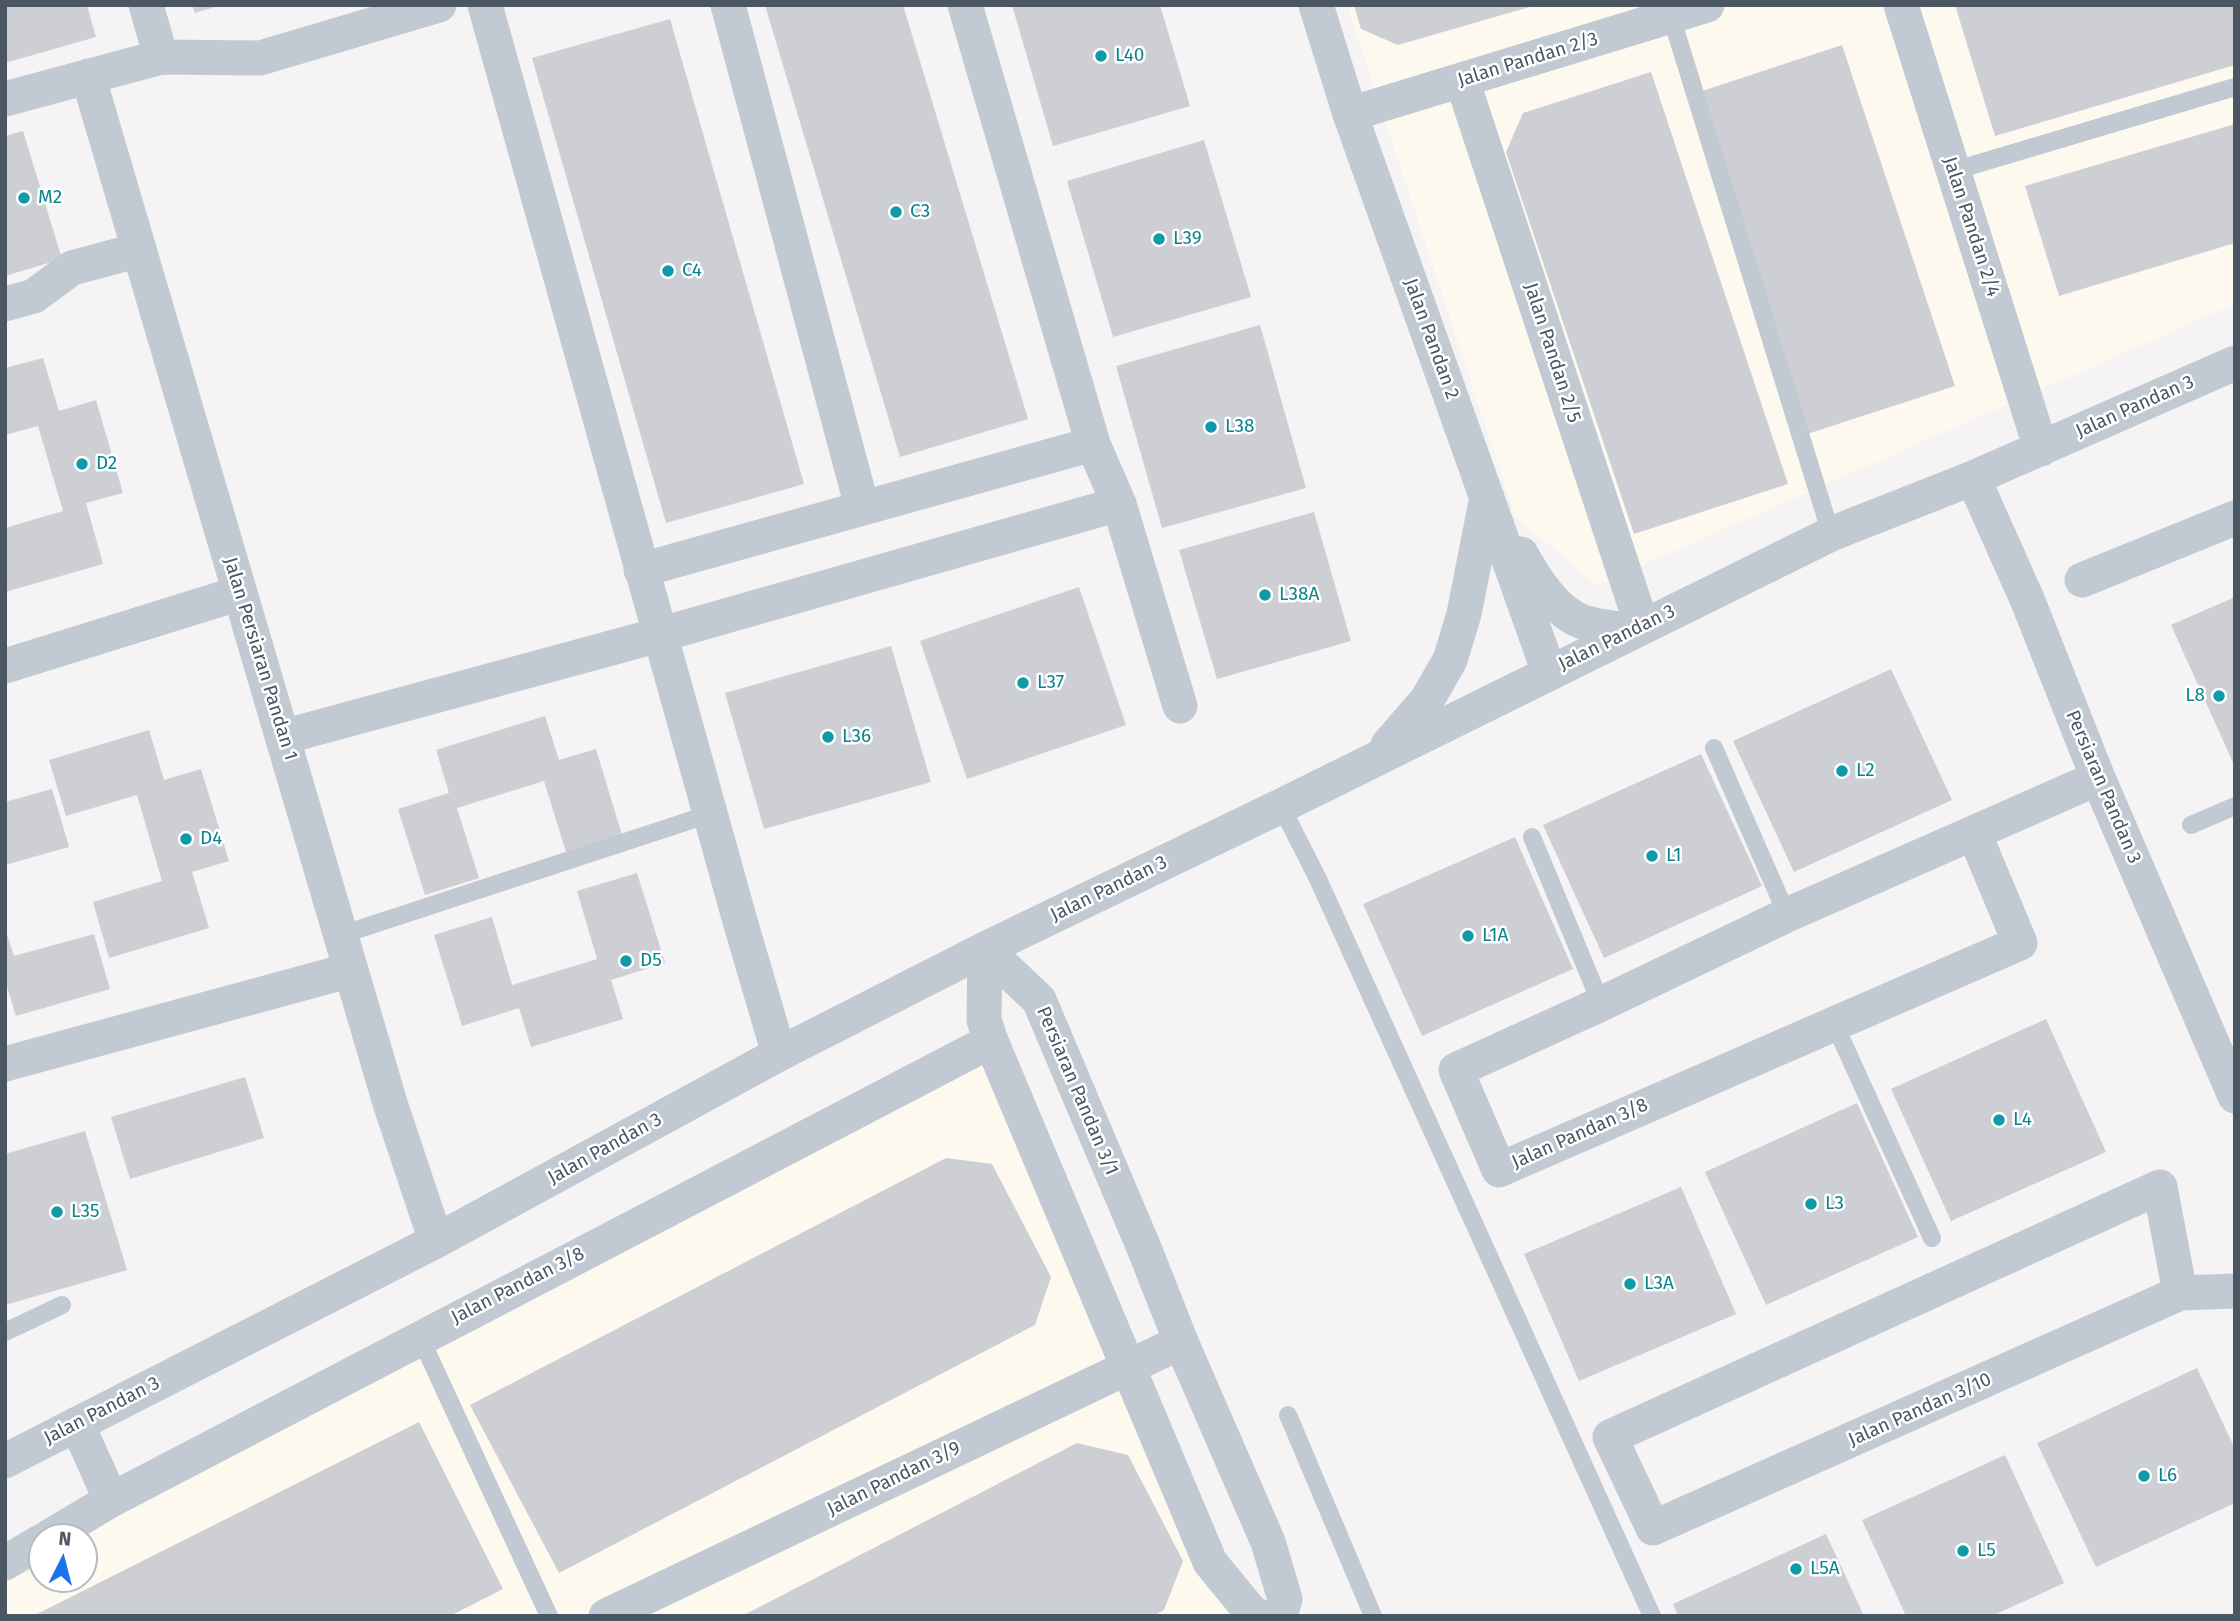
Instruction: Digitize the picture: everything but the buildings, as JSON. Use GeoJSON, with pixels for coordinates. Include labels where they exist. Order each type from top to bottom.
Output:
{"type":"FeatureCollection","features":[{"type":"Feature","properties":{"kind":"street"},"geometry":{"type":"LineString","coordinates":[[146,5],[161,57]]}},
{"type":"Feature","properties":{"kind":"street"},"geometry":{"type":"LineString","coordinates":[[5,99],[161,57],[260,58],[378,14],[439,5]]}},
{"type":"Feature","properties":{"kind":"street"},"geometry":{"type":"LineString","coordinates":[[485,5],[659,635],[779,1054]]}},
{"type":"Feature","properties":{"kind":"street"},"geometry":{"type":"LineString","coordinates":[[727,5],[862,508]]}},
{"type":"Feature","properties":{"kind":"street"},"geometry":{"type":"LineString","coordinates":[[965,5],[1093,444],[1119,505],[1181,706]]}},
{"type":"Feature","properties":{"kind":"street","name":"Jalan Pandan 2"},"geometry":{"type":"LineString","coordinates":[[1316,5],[1350,114],[1549,672]]}},
{"type":"Feature","properties":{"kind":"street","name":"Jalan Pandan 2/3"},"geometry":{"type":"LineString","coordinates":[[1350,114],[1707,5]]}},
{"type":"Feature","properties":{"kind":"street","name":"Jalan Pandan 2/4"},"geometry":{"type":"LineString","coordinates":[[1901,5],[2041,449]]}},
{"type":"Feature","properties":{"kind":"street","name":"Jalan Persiaran Pandan 1"},"geometry":{"type":"LineString","coordinates":[[88,76],[390,1103],[436,1241]]}},
{"type":"Feature","properties":{"kind":"street","name":"Jalan Pandan 2/5"},"geometry":{"type":"LineString","coordinates":[[1462,80],[1637,628]]}},
{"type":"Feature","properties":{"kind":"street"},"geometry":{"type":"LineString","coordinates":[[5,304],[34,296],[72,268],[139,250]]}},
{"type":"Feature","properties":{"kind":"street","name":"Jalan Pandan 3"},"geometry":{"type":"LineString","coordinates":[[5,1461],[436,1241],[779,1054],[985,949],[1831,534],[1973,478],[2235,363]]}},
{"type":"Feature","properties":{"kind":"street"},"geometry":{"type":"LineString","coordinates":[[641,570],[1093,444]]}},
{"type":"Feature","properties":{"kind":"street","name":"Persiaran Pandan 3"},"geometry":{"type":"LineString","coordinates":[[1973,478],[2027,599],[2098,778],[2235,1096]]}},
{"type":"Feature","properties":{"kind":"street"},"geometry":{"type":"LineString","coordinates":[[1487,497],[1538,584],[1556,604],[1582,622],[1637,628]]}},
{"type":"Feature","properties":{"kind":"street"},"geometry":{"type":"LineString","coordinates":[[1379,756],[1427,700],[1450,660],[1464,614],[1487,497]]}},
{"type":"Feature","properties":{"kind":"street"},"geometry":{"type":"LineString","coordinates":[[283,737],[659,635],[1119,505]]}},
{"type":"Feature","properties":{"kind":"street"},"geometry":{"type":"LineString","coordinates":[[2082,580],[2235,517]]}},
{"type":"Feature","properties":{"kind":"street"},"geometry":{"type":"LineString","coordinates":[[5,666],[240,593]]}},
{"type":"Feature","properties":{"kind":"street","name":"Jalan Pandan 3/8"},"geometry":{"type":"LineString","coordinates":[[1974,834],[2020,943],[1499,1170],[1456,1070],[1787,915],[2098,778]]}},
{"type":"Feature","properties":{"kind":"street"},"geometry":{"type":"LineString","coordinates":[[985,949],[984,1020],[991,1041],[1210,1562],[1251,1612],[1258,1616]]}},
{"type":"Feature","properties":{"kind":"street","name":"Persiaran Pandan 3/1"},"geometry":{"type":"LineString","coordinates":[[985,949],[1039,1000],[1181,1342],[1268,1542],[1285,1599],[1280,1616]]}},
{"type":"Feature","properties":{"kind":"street"},"geometry":{"type":"LineString","coordinates":[[5,1064],[351,970]]}},
{"type":"Feature","properties":{"kind":"street","name":"Jalan Pandan 3/8"},"geometry":{"type":"LineString","coordinates":[[72,1523],[420,1337],[991,1041]]}},
{"type":"Feature","properties":{"kind":"street","name":"Jalan Pandan 3/10"},"geometry":{"type":"LineString","coordinates":[[2160,1187],[2180,1293],[1653,1528],[1610,1437],[2160,1187]]}},
{"type":"Feature","properties":{"kind":"street"},"geometry":{"type":"LineString","coordinates":[[2180,1293],[2235,1291]]}},
{"type":"Feature","properties":{"kind":"street","name":"Jalan Pandan 3/9"},"geometry":{"type":"LineString","coordinates":[[606,1616],[1181,1342]]}},
{"type":"Feature","properties":{"kind":"street"},"geometry":{"type":"LineString","coordinates":[[77,1424],[111,1500]]}},
{"type":"Feature","properties":{"kind":"street"},"geometry":{"type":"LineString","coordinates":[[5,1563],[28,1549]]}},
{"type":"Feature","properties":{"kind":"lane"},"geometry":{"type":"LineString","coordinates":[[1671,16],[1831,534]]}},
{"type":"Feature","properties":{"kind":"lane"},"geometry":{"type":"LineString","coordinates":[[1953,171],[2235,87]]}},
{"type":"Feature","properties":{"kind":"lane"},"geometry":{"type":"LineString","coordinates":[[1714,748],[1787,915]]}},
{"type":"Feature","properties":{"kind":"lane"},"geometry":{"type":"LineString","coordinates":[[1281,806],[1318,878],[1652,1616]]}},
{"type":"Feature","properties":{"kind":"lane"},"geometry":{"type":"LineString","coordinates":[[2191,825],[2235,806]]}},
{"type":"Feature","properties":{"kind":"lane"},"geometry":{"type":"LineString","coordinates":[[341,935],[710,814]]}},
{"type":"Feature","properties":{"kind":"lane"},"geometry":{"type":"LineString","coordinates":[[1532,837],[1601,1004]]}},
{"type":"Feature","properties":{"kind":"lane"},"geometry":{"type":"LineString","coordinates":[[1834,1023],[1932,1238]]}},
{"type":"Feature","properties":{"kind":"lane"},"geometry":{"type":"LineString","coordinates":[[5,1332],[62,1305]]}},
{"type":"Feature","properties":{"kind":"lane"},"geometry":{"type":"LineString","coordinates":[[420,1337],[549,1616]]}},
{"type":"Feature","properties":{"kind":"lane"},"geometry":{"type":"LineString","coordinates":[[1287,1415],[1373,1616]]}},
{"type":"Feature","properties":{"kind":"shaded area"},"geometry":{"type":"Polygon","coordinates":[[[1347,5],[2235,5],[2235,304],[1597,585],[1515,516],[1347,5]]]}},
{"type":"Feature","properties":{"kind":"shaded area"},"geometry":{"type":"Polygon","coordinates":[[[981,1063],[1205,1586],[1234,1616],[5,1616],[5,1582],[28,1568],[28,1593],[98,1593],[98,1526],[981,1063]]]}},
{"type":"Feature","properties":{"kind":"place","name":"L40"},"geometry":{"type":"Point","coordinates":[1101,56]}},
{"type":"Feature","properties":{"kind":"place","name":"M2"},"geometry":{"type":"Point","coordinates":[24,198]}},
{"type":"Feature","properties":{"kind":"place","name":"C3"},"geometry":{"type":"Point","coordinates":[896,212]}},
{"type":"Feature","properties":{"kind":"place","name":"L39"},"geometry":{"type":"Point","coordinates":[1159,239]}},
{"type":"Feature","properties":{"kind":"place","name":"C4"},"geometry":{"type":"Point","coordinates":[668,271]}},
{"type":"Feature","properties":{"kind":"place","name":"L38"},"geometry":{"type":"Point","coordinates":[1211,427]}},
{"type":"Feature","properties":{"kind":"place","name":"D2"},"geometry":{"type":"Point","coordinates":[82,464]}},
{"type":"Feature","properties":{"kind":"place","name":"L38A"},"geometry":{"type":"Point","coordinates":[1265,595]}},
{"type":"Feature","properties":{"kind":"place","name":"L37"},"geometry":{"type":"Point","coordinates":[1023,683]}},
{"type":"Feature","properties":{"kind":"place","name":"L8"},"geometry":{"type":"Point","coordinates":[2219,696]}},
{"type":"Feature","properties":{"kind":"place","name":"L36"},"geometry":{"type":"Point","coordinates":[828,737]}},
{"type":"Feature","properties":{"kind":"place","name":"L2"},"geometry":{"type":"Point","coordinates":[1842,771]}},
{"type":"Feature","properties":{"kind":"place","name":"D4"},"geometry":{"type":"Point","coordinates":[186,839]}},
{"type":"Feature","properties":{"kind":"place","name":"L1"},"geometry":{"type":"Point","coordinates":[1652,856]}},
{"type":"Feature","properties":{"kind":"place","name":"L1A"},"geometry":{"type":"Point","coordinates":[1468,936]}},
{"type":"Feature","properties":{"kind":"place","name":"D5"},"geometry":{"type":"Point","coordinates":[626,961]}},
{"type":"Feature","properties":{"kind":"place","name":"L4"},"geometry":{"type":"Point","coordinates":[1999,1120]}},
{"type":"Feature","properties":{"kind":"place","name":"L3"},"geometry":{"type":"Point","coordinates":[1811,1204]}},
{"type":"Feature","properties":{"kind":"place","name":"L35"},"geometry":{"type":"Point","coordinates":[57,1212]}},
{"type":"Feature","properties":{"kind":"place","name":"L3A"},"geometry":{"type":"Point","coordinates":[1630,1284]}},
{"type":"Feature","properties":{"kind":"place","name":"L6"},"geometry":{"type":"Point","coordinates":[2144,1476]}},
{"type":"Feature","properties":{"kind":"place","name":"L5"},"geometry":{"type":"Point","coordinates":[1963,1551]}},
{"type":"Feature","properties":{"kind":"place","name":"L5A"},"geometry":{"type":"Point","coordinates":[1796,1569]}}]}
